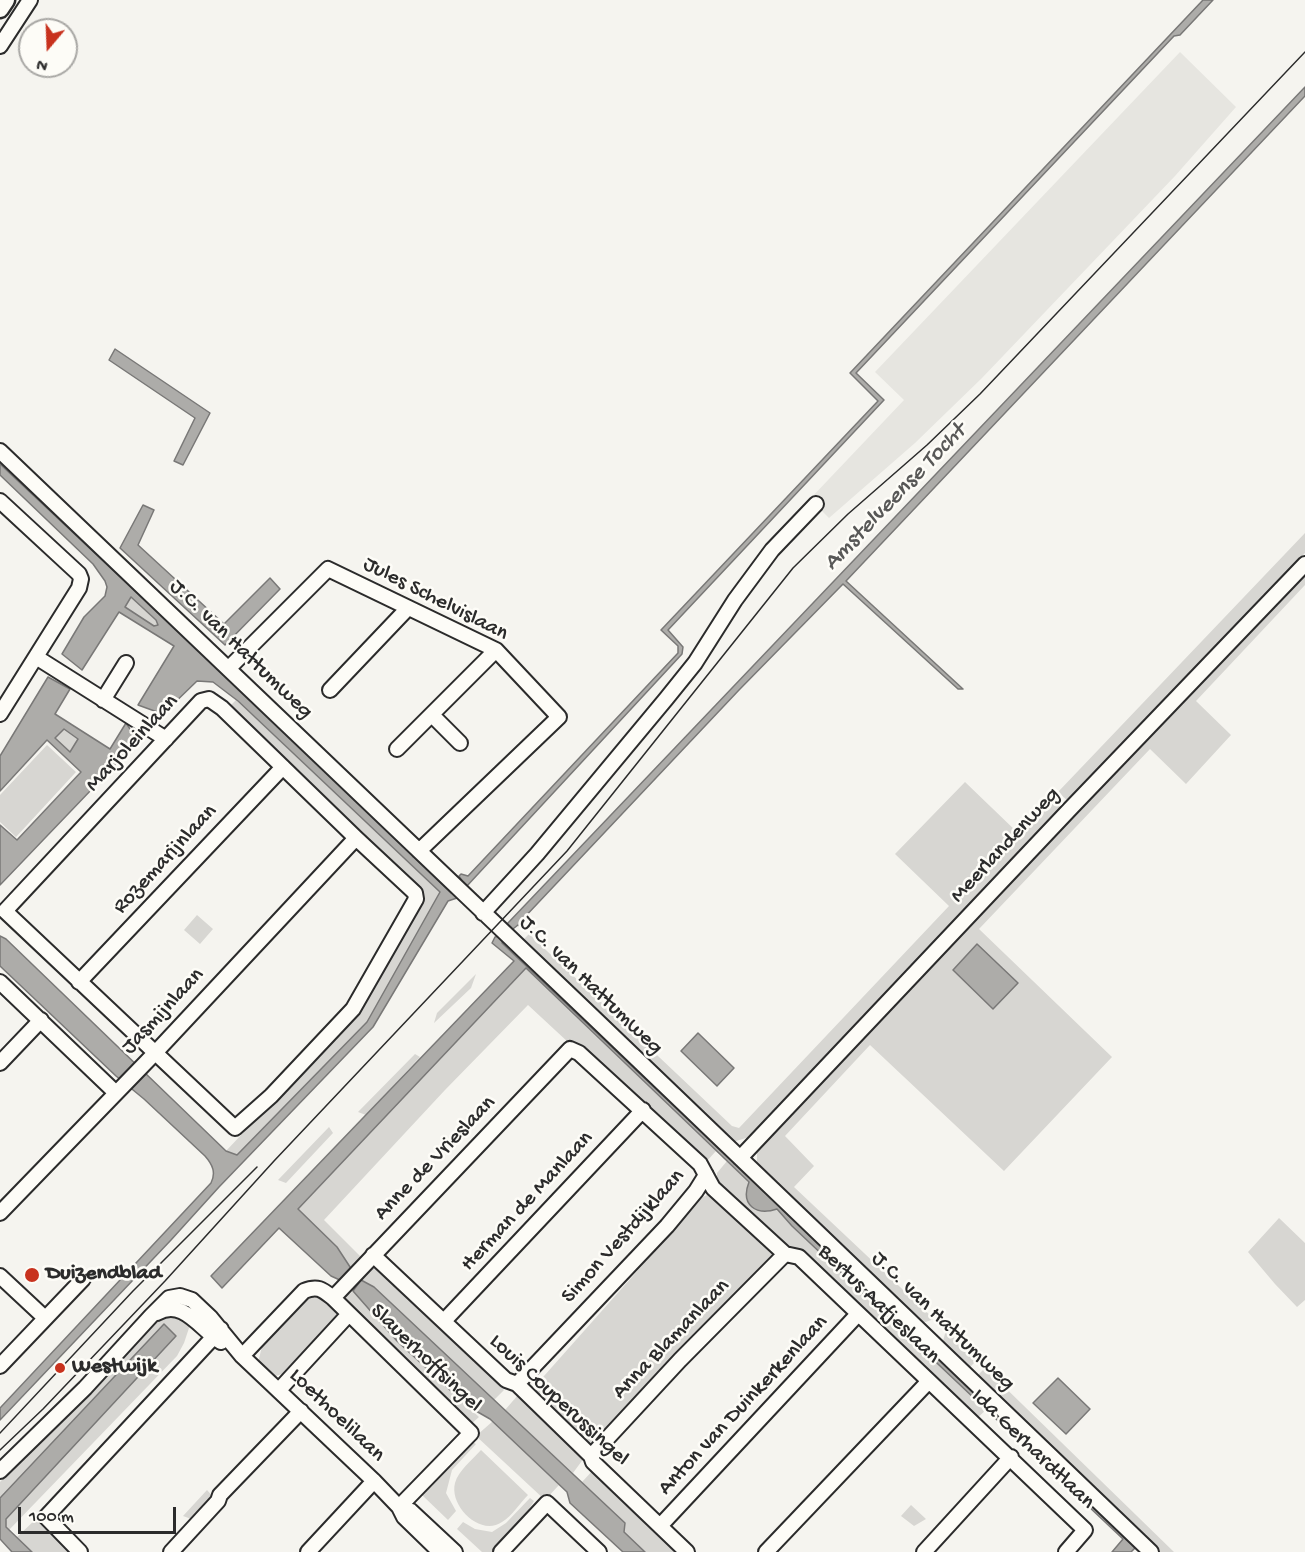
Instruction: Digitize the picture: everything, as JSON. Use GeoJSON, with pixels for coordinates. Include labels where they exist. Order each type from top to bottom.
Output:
{"type":"FeatureCollection","features":[{"type":"Feature","properties":{"kind":"main road"},"geometry":{"type":"LineString","coordinates":[[0,9],[6,0]]}},
{"type":"Feature","properties":{"kind":"street"},"geometry":{"type":"LineString","coordinates":[[0,46],[30,0]]}},
{"type":"Feature","properties":{"kind":"street","name":"J.C. van Hattumweg"},"geometry":{"type":"LineString","coordinates":[[0,451],[1151,1552]]}},
{"type":"Feature","properties":{"kind":"street"},"geometry":{"type":"LineString","coordinates":[[483,913],[537,854],[666,699],[695,663],[735,600],[772,550],[816,504]]}},
{"type":"Feature","properties":{"kind":"street"},"geometry":{"type":"LineString","coordinates":[[0,714],[79,588],[81,579],[79,574],[2,508]]}},
{"type":"Feature","properties":{"kind":"street","name":"Meerlandenweg"},"geometry":{"type":"LineString","coordinates":[[740,1158],[1305,564]]}},
{"type":"Feature","properties":{"kind":"street","name":"Jules Schelvislaan"},"geometry":{"type":"LineString","coordinates":[[229,668],[328,569],[496,650],[559,717],[419,851]]}},
{"type":"Feature","properties":{"kind":"street"},"geometry":{"type":"LineString","coordinates":[[330,690],[408,608]]}},
{"type":"Feature","properties":{"kind":"street"},"geometry":{"type":"LineString","coordinates":[[397,749],[496,650]]}},
{"type":"Feature","properties":{"kind":"street"},"geometry":{"type":"LineString","coordinates":[[36,657],[166,739]]}},
{"type":"Feature","properties":{"kind":"street"},"geometry":{"type":"LineString","coordinates":[[104,700],[126,663]]}},
{"type":"Feature","properties":{"kind":"street","name":"Marjoleinlaan"},"geometry":{"type":"LineString","coordinates":[[209,699],[222,708],[415,892],[416,899],[353,1009],[273,1093],[235,1128],[150,1058],[79,982],[5,911],[166,739],[201,701],[209,699]]}},
{"type":"Feature","properties":{"kind":"street"},"geometry":{"type":"LineString","coordinates":[[432,715],[460,743]]}},
{"type":"Feature","properties":{"kind":"street","name":"Rozemarijnlaan"},"geometry":{"type":"LineString","coordinates":[[79,982],[283,768]]}},
{"type":"Feature","properties":{"kind":"street","name":"Jasmijnlaan"},"geometry":{"type":"LineString","coordinates":[[0,1213],[150,1058],[356,838]]}},
{"type":"Feature","properties":{"kind":"street"},"geometry":{"type":"LineString","coordinates":[[0,982],[119,1090]]}},
{"type":"Feature","properties":{"kind":"street"},"geometry":{"type":"LineString","coordinates":[[0,1063],[41,1020]]}},
{"type":"Feature","properties":{"kind":"street","name":"Simon Vestdijklaan"},"geometry":{"type":"LineString","coordinates":[[517,1384],[667,1226],[706,1175],[700,1164],[643,1110],[579,1053],[570,1049]]}},
{"type":"Feature","properties":{"kind":"street","name":"Anne de Vrieslaan"},"geometry":{"type":"LineString","coordinates":[[333,1298],[570,1049]]}},
{"type":"Feature","properties":{"kind":"street","name":"Herman de Manlaan"},"geometry":{"type":"LineString","coordinates":[[444,1321],[643,1110]]}},
{"type":"Feature","properties":{"kind":"street","name":"Bertus Aafjeslaan"},"geometry":{"type":"LineString","coordinates":[[706,1175],[713,1188],[784,1254],[799,1257],[929,1381],[766,1552]]}},
{"type":"Feature","properties":{"kind":"street","name":"Anna Blamanlaan"},"geometry":{"type":"LineString","coordinates":[[591,1456],[680,1360],[784,1254]]}},
{"type":"Feature","properties":{"kind":"street","name":"Louis Couperussingel"},"geometry":{"type":"LineString","coordinates":[[374,1255],[507,1380],[517,1384],[591,1456],[593,1462],[687,1552]]}},
{"type":"Feature","properties":{"kind":"street"},"geometry":{"type":"LineString","coordinates":[[0,1276],[45,1318]]}},
{"type":"Feature","properties":{"kind":"street"},"geometry":{"type":"LineString","coordinates":[[0,1366],[83,1279]]}},
{"type":"Feature","properties":{"kind":"street"},"geometry":{"type":"LineString","coordinates":[[242,1356],[304,1291],[313,1287],[321,1288],[333,1298]]}},
{"type":"Feature","properties":{"kind":"street","name":"Loethoelilaan"},"geometry":{"type":"LineString","coordinates":[[0,1471],[85,1388],[169,1298],[180,1296],[192,1300],[217,1333],[374,1481],[399,1507],[404,1517],[440,1552]]}},
{"type":"Feature","properties":{"kind":"street","name":"Slauerhoffsingel"},"geometry":{"type":"LineString","coordinates":[[333,1298],[471,1433],[399,1507]]}},
{"type":"Feature","properties":{"kind":"street"},"geometry":{"type":"LineString","coordinates":[[279,1390],[350,1314]]}},
{"type":"Feature","properties":{"kind":"street","name":"Anton van Duinkerkenlaan"},"geometry":{"type":"LineString","coordinates":[[660,1526],[858,1314]]}},
{"type":"Feature","properties":{"kind":"street"},"geometry":{"type":"LineString","coordinates":[[80,1552],[46,1517],[217,1333]]}},
{"type":"Feature","properties":{"kind":"street","name":"Ida Gerhardtlaan"},"geometry":{"type":"LineString","coordinates":[[929,1381],[1085,1530],[1066,1552]]}},
{"type":"Feature","properties":{"kind":"street"},"geometry":{"type":"LineString","coordinates":[[171,1552],[218,1502],[220,1495],[301,1411]]}},
{"type":"Feature","properties":{"kind":"street"},"geometry":{"type":"LineString","coordinates":[[924,1552],[1011,1457]]}},
{"type":"Feature","properties":{"kind":"street"},"geometry":{"type":"LineString","coordinates":[[308,1552],[374,1481]]}},
{"type":"Feature","properties":{"kind":"street"},"geometry":{"type":"LineString","coordinates":[[501,1552],[547,1503],[599,1552]]}},
{"type":"Feature","properties":{"kind":"street","name":"Loethoelilaan"},"geometry":{"type":"LineString","coordinates":[[399,1507],[411,1511],[455,1552]]}},
{"type":"Feature","properties":{"kind":"shaded area"},"geometry":{"type":"Polygon","coordinates":[[[1203,0],[1213,0],[1180,35],[1174,36],[856,373],[884,400],[668,630],[683,647],[682,654],[466,887],[461,885],[462,881],[459,876],[461,874],[468,876],[678,653],[678,646],[661,630],[878,401],[850,373],[1203,0]]]}},
{"type":"Feature","properties":{"kind":"shaded area"},"geometry":{"type":"Polygon","coordinates":[[[1180,52],[1236,107],[1175,176],[982,378],[915,443],[829,518],[810,499],[904,400],[875,372],[1180,52]]]}},
{"type":"Feature","properties":{"kind":"shaded area"},"geometry":{"type":"Polygon","coordinates":[[[1305,87],[1305,96],[846,581],[963,689],[958,689],[843,584],[739,690],[521,921],[524,925],[522,927],[518,925],[509,932],[505,929],[507,924],[1305,87]]]}},
{"type":"Feature","properties":{"kind":"shaded area"},"geometry":{"type":"Polygon","coordinates":[[[115,349],[210,413],[183,465],[174,461],[195,418],[109,360],[115,349]]]}},
{"type":"Feature","properties":{"kind":"shaded area"},"geometry":{"type":"Polygon","coordinates":[[[0,464],[244,693],[451,893],[455,892],[458,895],[457,898],[448,901],[373,1027],[0,1420],[0,1408],[211,1183],[213,1172],[205,1156],[116,1076],[0,966],[0,936],[6,939],[226,1151],[237,1155],[367,1022],[440,892],[238,701],[213,682],[197,681],[165,712],[160,713],[138,705],[174,646],[119,612],[82,670],[62,654],[84,617],[105,596],[107,587],[105,581],[93,564],[0,475],[0,464]],[[131,597],[125,607],[154,626],[158,625],[156,620],[131,597]]]}},
{"type":"Feature","properties":{"kind":"shaded area"},"geometry":{"type":"Polygon","coordinates":[[[143,505],[154,510],[138,545],[224,624],[270,578],[280,589],[225,645],[120,548],[143,505]]]}},
{"type":"Feature","properties":{"kind":"shaded area"},"geometry":{"type":"Polygon","coordinates":[[[1305,533],[1305,553],[1069,802],[1058,792],[1305,533]]]}},
{"type":"Feature","properties":{"kind":"shaded area"},"geometry":{"type":"Polygon","coordinates":[[[1305,570],[1305,585],[1196,701],[1231,735],[1186,784],[1150,749],[979,929],[1112,1057],[1004,1171],[870,1045],[785,1136],[814,1166],[794,1187],[934,1319],[920,1324],[757,1165],[759,1144],[1305,570]]]}},
{"type":"Feature","properties":{"kind":"shaded area"},"geometry":{"type":"Polygon","coordinates":[[[131,597],[156,620],[158,625],[154,626],[125,607],[131,597]]]}},
{"type":"Feature","properties":{"kind":"shaded area"},"geometry":{"type":"Polygon","coordinates":[[[48,677],[70,689],[55,714],[110,749],[126,723],[138,741],[0,885],[0,825],[17,840],[81,772],[47,740],[0,791],[0,756],[48,677]],[[64,729],[55,738],[70,752],[78,739],[64,729]]]}},
{"type":"Feature","properties":{"kind":"shaded area"},"geometry":{"type":"Polygon","coordinates":[[[236,700],[440,892],[367,1022],[237,1155],[226,1151],[357,1012],[421,901],[227,709],[236,700]]]}},
{"type":"Feature","properties":{"kind":"shaded area"},"geometry":{"type":"Polygon","coordinates":[[[64,729],[79,739],[70,752],[55,738],[64,729]]]}},
{"type":"Feature","properties":{"kind":"shaded area"},"geometry":{"type":"Polygon","coordinates":[[[47,745],[76,772],[16,837],[0,822],[0,795],[47,745]]]}},
{"type":"Feature","properties":{"kind":"shaded area"},"geometry":{"type":"Polygon","coordinates":[[[965,782],[1018,833],[1051,799],[1062,809],[749,1137],[733,1142],[520,943],[529,934],[732,1126],[739,1128],[949,906],[895,854],[965,782]]]}},
{"type":"Feature","properties":{"kind":"shaded area"},"geometry":{"type":"Polygon","coordinates":[[[197,915],[213,929],[200,944],[184,930],[197,915]]]}},
{"type":"Feature","properties":{"kind":"shaded area"},"geometry":{"type":"Polygon","coordinates":[[[499,936],[503,940],[502,943],[1137,1546],[1131,1552],[1112,1552],[1123,1539],[792,1226],[777,1209],[762,1211],[752,1207],[747,1197],[749,1182],[526,968],[298,1209],[337,1247],[352,1270],[342,1281],[331,1276],[279,1228],[222,1288],[211,1276],[514,961],[492,943],[495,937],[499,936]]]}},
{"type":"Feature","properties":{"kind":"shaded area"},"geometry":{"type":"Polygon","coordinates":[[[977,944],[1018,983],[993,1009],[953,970],[977,944]]]}},
{"type":"Feature","properties":{"kind":"shaded area"},"geometry":{"type":"Polygon","coordinates":[[[526,968],[716,1151],[706,1162],[589,1052],[575,1043],[569,1043],[528,1005],[324,1220],[363,1259],[352,1270],[297,1210],[526,968]]]}},
{"type":"Feature","properties":{"kind":"shaded area"},"geometry":{"type":"Polygon","coordinates":[[[476,974],[471,988],[434,1023],[437,1013],[476,974]]]}},
{"type":"Feature","properties":{"kind":"shaded area"},"geometry":{"type":"Polygon","coordinates":[[[698,1033],[734,1068],[717,1086],[681,1051],[698,1033]]]}},
{"type":"Feature","properties":{"kind":"shaded area"},"geometry":{"type":"Polygon","coordinates":[[[415,1054],[420,1057],[366,1115],[358,1112],[415,1054]]]}},
{"type":"Feature","properties":{"kind":"shaded area"},"geometry":{"type":"Polygon","coordinates":[[[329,1127],[333,1133],[286,1183],[278,1180],[329,1127]]]}},
{"type":"Feature","properties":{"kind":"shaded area"},"geometry":{"type":"Polygon","coordinates":[[[727,1161],[749,1183],[747,1187],[760,1212],[777,1209],[987,1409],[975,1420],[933,1381],[929,1370],[801,1252],[788,1250],[720,1186],[717,1173],[727,1161]]]}},
{"type":"Feature","properties":{"kind":"shaded area"},"geometry":{"type":"Polygon","coordinates":[[[707,1195],[712,1196],[775,1253],[774,1259],[594,1446],[535,1393],[536,1385],[707,1195]]]}},
{"type":"Feature","properties":{"kind":"shaded area"},"geometry":{"type":"Polygon","coordinates":[[[1279,1218],[1305,1243],[1305,1300],[1297,1307],[1248,1252],[1279,1218]]]}},
{"type":"Feature","properties":{"kind":"shaded area"},"geometry":{"type":"Polygon","coordinates":[[[377,1266],[504,1390],[494,1400],[374,1287],[361,1280],[377,1266]]]}},
{"type":"Feature","properties":{"kind":"shaded area"},"geometry":{"type":"Polygon","coordinates":[[[361,1280],[374,1287],[625,1523],[624,1532],[645,1552],[623,1552],[570,1503],[567,1492],[490,1419],[463,1402],[397,1341],[353,1291],[361,1280]]]}},
{"type":"Feature","properties":{"kind":"shaded area"},"geometry":{"type":"Polygon","coordinates":[[[353,1291],[397,1341],[479,1417],[469,1426],[342,1300],[353,1291]]]}},
{"type":"Feature","properties":{"kind":"shaded area"},"geometry":{"type":"Polygon","coordinates":[[[319,1294],[339,1316],[291,1371],[273,1377],[258,1363],[263,1342],[305,1296],[319,1294]]]}},
{"type":"Feature","properties":{"kind":"shaded area"},"geometry":{"type":"Polygon","coordinates":[[[164,1313],[180,1313],[191,1322],[177,1356],[9,1530],[6,1527],[6,1519],[176,1336],[164,1325],[0,1498],[0,1482],[150,1323],[164,1313]]]}},
{"type":"Feature","properties":{"kind":"shaded area"},"geometry":{"type":"Polygon","coordinates":[[[164,1324],[176,1336],[6,1519],[6,1527],[32,1552],[12,1552],[0,1539],[0,1498],[164,1324]]]}},
{"type":"Feature","properties":{"kind":"shaded area"},"geometry":{"type":"Polygon","coordinates":[[[946,1330],[977,1360],[967,1370],[942,1345],[946,1330]]]}},
{"type":"Feature","properties":{"kind":"shaded area"},"geometry":{"type":"Polygon","coordinates":[[[985,1368],[1174,1552],[1156,1552],[975,1378],[985,1368]]]}},
{"type":"Feature","properties":{"kind":"shaded area"},"geometry":{"type":"Polygon","coordinates":[[[1058,1378],[1090,1409],[1066,1434],[1033,1403],[1058,1378]]]}},
{"type":"Feature","properties":{"kind":"shaded area"},"geometry":{"type":"Polygon","coordinates":[[[518,1395],[584,1458],[573,1473],[505,1410],[518,1395]]]}},
{"type":"Feature","properties":{"kind":"shaded area"},"geometry":{"type":"Polygon","coordinates":[[[493,1421],[559,1485],[545,1500],[476,1436],[493,1421]]]}},
{"type":"Feature","properties":{"kind":"shaded area"},"geometry":{"type":"Polygon","coordinates":[[[471,1441],[476,1444],[452,1470],[446,1493],[456,1511],[448,1520],[422,1495],[471,1441]]]}},
{"type":"Feature","properties":{"kind":"shaded area"},"geometry":{"type":"Polygon","coordinates":[[[481,1450],[528,1495],[509,1516],[493,1526],[476,1522],[468,1517],[461,1509],[454,1492],[459,1474],[481,1450]]]}},
{"type":"Feature","properties":{"kind":"shaded area"},"geometry":{"type":"Polygon","coordinates":[[[595,1468],[683,1552],[645,1552],[624,1532],[625,1523],[582,1482],[595,1468]]]}},
{"type":"Feature","properties":{"kind":"shaded area"},"geometry":{"type":"Polygon","coordinates":[[[207,1490],[216,1500],[194,1520],[183,1516],[207,1490]]]}},
{"type":"Feature","properties":{"kind":"shaded area"},"geometry":{"type":"Polygon","coordinates":[[[530,1498],[534,1501],[529,1509],[529,1516],[495,1552],[482,1552],[457,1529],[463,1522],[475,1529],[492,1532],[506,1523],[530,1498]]]}},
{"type":"Feature","properties":{"kind":"shaded area"},"geometry":{"type":"Polygon","coordinates":[[[911,1505],[926,1519],[914,1526],[901,1516],[911,1505]]]}},
{"type":"Feature","properties":{"kind":"shaded area"},"geometry":{"type":"Polygon","coordinates":[[[38,1517],[73,1552],[32,1552],[16,1538],[38,1517]]]}},
{"type":"Feature","properties":{"kind":"tram line"},"geometry":{"type":"LineString","coordinates":[[0,1450],[43,1409],[165,1281],[274,1161],[567,851],[793,568],[848,514],[927,445],[980,394],[1305,52]]}},
{"type":"Feature","properties":{"kind":"tram line"},"geometry":{"type":"LineString","coordinates":[[0,1433],[133,1291],[257,1167]]}},
{"type":"Feature","properties":{"kind":"place","name":"Duizendblad"},"geometry":{"type":"Point","coordinates":[32,1275]}},
{"type":"Feature","properties":{"kind":"place","name":"Westwijk"},"geometry":{"type":"Point","coordinates":[60,1368]}},
{"type":"Feature","properties":{"kind":"water label","name":"Amstelveense Tocht"},"geometry":{"type":"Point","coordinates":[896,498]}}]}
